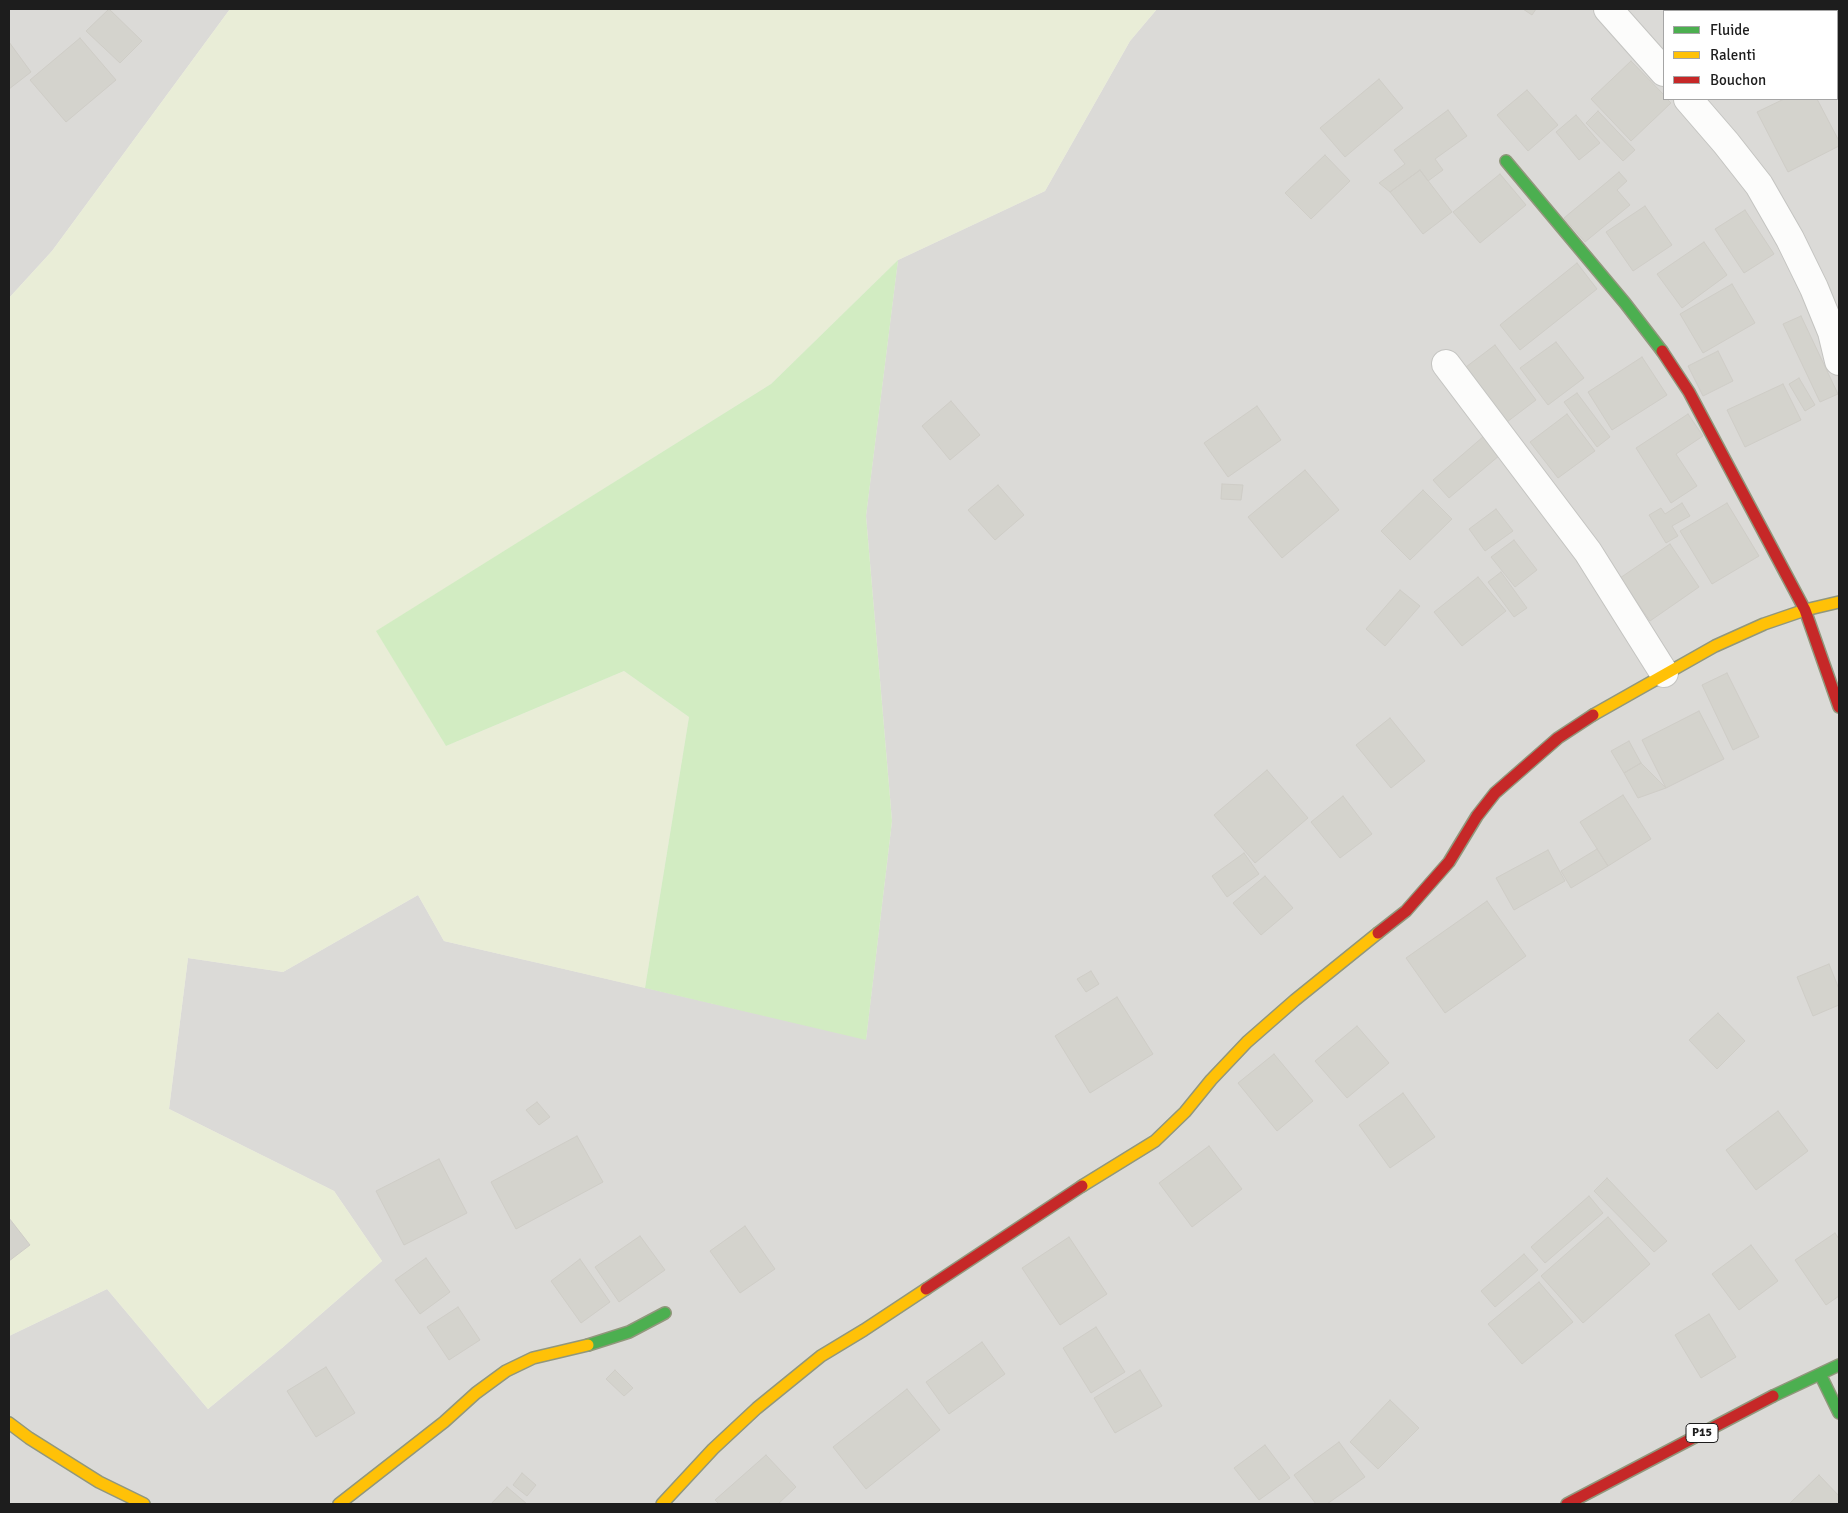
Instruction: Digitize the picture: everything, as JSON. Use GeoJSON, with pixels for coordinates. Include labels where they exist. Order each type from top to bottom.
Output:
{"type":"FeatureCollection","features":[{"type":"Feature","properties":{"kind":"street"},"geometry":{"type":"LineString","coordinates":[[1608,9],[1663,71]]}},
{"type":"Feature","properties":{"kind":"street"},"geometry":{"type":"LineString","coordinates":[[1689,100],[1759,185],[1790,239],[1814,288],[1828,323],[1839,361]]}},
{"type":"Feature","properties":{"kind":"street"},"geometry":{"type":"LineString","coordinates":[[1506,161],[1625,303],[1659,346],[1689,392],[1805,610],[1839,707]]}},
{"type":"Feature","properties":{"kind":"street"},"geometry":{"type":"LineString","coordinates":[[1446,364],[1588,552],[1664,672]]}},
{"type":"Feature","properties":{"kind":"street"},"geometry":{"type":"LineString","coordinates":[[662,1504],[713,1449],[757,1408],[821,1356],[864,1330],[910,1297],[1062,1198],[1154,1141],[1185,1112],[1211,1080],[1247,1042],[1295,1000],[1406,911],[1449,862],[1477,816],[1501,787],[1558,738],[1664,672],[1715,646],[1764,624],[1805,610],[1839,602]]}},
{"type":"Feature","properties":{"kind":"street"},"geometry":{"type":"LineString","coordinates":[[339,1504],[444,1422],[476,1393],[506,1370],[533,1358],[560,1350],[592,1344],[628,1332],[665,1313]]}},
{"type":"Feature","properties":{"kind":"street","name":"P15"},"geometry":{"type":"LineString","coordinates":[[1567,1504],[1758,1403],[1839,1365]]}},
{"type":"Feature","properties":{"kind":"street"},"geometry":{"type":"LineString","coordinates":[[1820,1374],[1839,1413]]}},
{"type":"Feature","properties":{"kind":"street"},"geometry":{"type":"LineString","coordinates":[[9,1423],[29,1438],[99,1482],[144,1504]]}},
{"type":"Feature","properties":{"kind":"shaded area"},"geometry":{"type":"Polygon","coordinates":[[[9,9],[230,9],[52,251],[9,298],[9,9]]]}},
{"type":"Feature","properties":{"kind":"shaded area"},"geometry":{"type":"Polygon","coordinates":[[[1157,9],[1839,9],[1839,1504],[9,1504],[9,1336],[107,1289],[208,1409],[382,1261],[334,1191],[169,1109],[188,958],[283,972],[418,895],[444,941],[866,1039],[892,821],[866,516],[898,260],[1045,191],[1130,41],[1157,9]]]}},
{"type":"Feature","properties":{"kind":"green space"},"geometry":{"type":"Polygon","coordinates":[[[230,9],[1157,9],[1130,41],[1045,191],[898,260],[771,384],[377,631],[446,746],[624,671],[689,717],[645,988],[444,941],[418,895],[283,972],[188,958],[169,1109],[334,1191],[382,1261],[208,1409],[107,1289],[9,1336],[9,298],[52,251],[230,9]]]}},
{"type":"Feature","properties":{"kind":"green space"},"geometry":{"type":"Polygon","coordinates":[[[898,260],[866,516],[892,821],[866,1040],[645,988],[689,717],[624,671],[446,746],[376,631],[771,384],[898,260]]]}},
{"type":"Feature","properties":{"kind":"building"},"geometry":{"type":"Polygon","coordinates":[[[109,9],[142,41],[120,63],[86,31],[109,9]]]}},
{"type":"Feature","properties":{"kind":"building"},"geometry":{"type":"Polygon","coordinates":[[[1523,9],[1536,9],[1532,15],[1523,9]]]}},
{"type":"Feature","properties":{"kind":"building"},"geometry":{"type":"Polygon","coordinates":[[[1732,9],[1733,10],[1708,10],[1732,9]]]}},
{"type":"Feature","properties":{"kind":"building"},"geometry":{"type":"Polygon","coordinates":[[[1742,9],[1766,10],[1742,10],[1742,9]]]}},
{"type":"Feature","properties":{"kind":"building"},"geometry":{"type":"Polygon","coordinates":[[[80,38],[116,80],[66,122],[30,80],[80,38]]]}},
{"type":"Feature","properties":{"kind":"building"},"geometry":{"type":"Polygon","coordinates":[[[9,42],[31,72],[9,89],[9,42]]]}},
{"type":"Feature","properties":{"kind":"building"},"geometry":{"type":"Polygon","coordinates":[[[1631,61],[1663,94],[1663,100],[1668,100],[1671,103],[1631,141],[1591,99],[1631,61]]]}},
{"type":"Feature","properties":{"kind":"building"},"geometry":{"type":"Polygon","coordinates":[[[1379,79],[1403,108],[1345,157],[1320,128],[1379,79]]]}},
{"type":"Feature","properties":{"kind":"building"},"geometry":{"type":"Polygon","coordinates":[[[1527,90],[1558,125],[1528,151],[1497,115],[1527,90]]]}},
{"type":"Feature","properties":{"kind":"building"},"geometry":{"type":"Polygon","coordinates":[[[1782,100],[1818,100],[1839,141],[1839,146],[1788,172],[1757,112],[1782,100]]]}},
{"type":"Feature","properties":{"kind":"building"},"geometry":{"type":"Polygon","coordinates":[[[1448,110],[1467,136],[1435,159],[1443,170],[1428,181],[1420,170],[1390,192],[1379,183],[1405,164],[1394,150],[1448,110]]]}},
{"type":"Feature","properties":{"kind":"building"},"geometry":{"type":"Polygon","coordinates":[[[1598,111],[1635,150],[1623,161],[1586,123],[1598,111]]]}},
{"type":"Feature","properties":{"kind":"building"},"geometry":{"type":"Polygon","coordinates":[[[1576,115],[1600,143],[1579,160],[1556,132],[1576,115]]]}},
{"type":"Feature","properties":{"kind":"building"},"geometry":{"type":"Polygon","coordinates":[[[1325,155],[1350,181],[1311,219],[1285,193],[1325,155]]]}},
{"type":"Feature","properties":{"kind":"building"},"geometry":{"type":"Polygon","coordinates":[[[1420,170],[1452,212],[1423,234],[1390,192],[1420,170]]]}},
{"type":"Feature","properties":{"kind":"building"},"geometry":{"type":"Polygon","coordinates":[[[1619,172],[1627,181],[1617,190],[1630,205],[1585,242],[1564,218],[1619,172]]]}},
{"type":"Feature","properties":{"kind":"building"},"geometry":{"type":"Polygon","coordinates":[[[1500,174],[1526,205],[1480,243],[1453,212],[1500,174]]]}},
{"type":"Feature","properties":{"kind":"building"},"geometry":{"type":"Polygon","coordinates":[[[1645,206],[1672,245],[1633,271],[1606,232],[1645,206]]]}},
{"type":"Feature","properties":{"kind":"building"},"geometry":{"type":"Polygon","coordinates":[[[1745,210],[1774,254],[1744,273],[1715,229],[1745,210]]]}},
{"type":"Feature","properties":{"kind":"building"},"geometry":{"type":"Polygon","coordinates":[[[1704,242],[1727,275],[1682,308],[1657,274],[1704,242]]]}},
{"type":"Feature","properties":{"kind":"building"},"geometry":{"type":"Polygon","coordinates":[[[1577,263],[1597,289],[1520,350],[1500,325],[1577,263]]]}},
{"type":"Feature","properties":{"kind":"building"},"geometry":{"type":"Polygon","coordinates":[[[1732,284],[1755,323],[1703,353],[1680,314],[1732,284]]]}},
{"type":"Feature","properties":{"kind":"building"},"geometry":{"type":"Polygon","coordinates":[[[1801,316],[1838,394],[1820,402],[1783,324],[1801,316]]]}},
{"type":"Feature","properties":{"kind":"building"},"geometry":{"type":"Polygon","coordinates":[[[1556,342],[1584,378],[1548,405],[1520,368],[1556,342]]]}},
{"type":"Feature","properties":{"kind":"building"},"geometry":{"type":"Polygon","coordinates":[[[1495,345],[1536,400],[1503,425],[1462,370],[1495,345]]]}},
{"type":"Feature","properties":{"kind":"building"},"geometry":{"type":"Polygon","coordinates":[[[1718,351],[1733,381],[1703,396],[1688,366],[1718,351]]]}},
{"type":"Feature","properties":{"kind":"building"},"geometry":{"type":"Polygon","coordinates":[[[1642,357],[1667,395],[1612,430],[1588,392],[1642,357]]]}},
{"type":"Feature","properties":{"kind":"building"},"geometry":{"type":"Polygon","coordinates":[[[1799,378],[1815,405],[1805,411],[1789,384],[1799,378]]]}},
{"type":"Feature","properties":{"kind":"building"},"geometry":{"type":"Polygon","coordinates":[[[1783,384],[1801,420],[1745,447],[1727,410],[1783,384]]]}},
{"type":"Feature","properties":{"kind":"building"},"geometry":{"type":"Polygon","coordinates":[[[1577,393],[1610,437],[1597,447],[1564,402],[1577,393]]]}},
{"type":"Feature","properties":{"kind":"building"},"geometry":{"type":"Polygon","coordinates":[[[951,401],[980,435],[950,460],[922,426],[951,401]]]}},
{"type":"Feature","properties":{"kind":"building"},"geometry":{"type":"Polygon","coordinates":[[[1257,406],[1281,440],[1228,477],[1204,443],[1257,406]]]}},
{"type":"Feature","properties":{"kind":"building"},"geometry":{"type":"Polygon","coordinates":[[[1567,414],[1595,451],[1558,478],[1530,442],[1567,414]]]}},
{"type":"Feature","properties":{"kind":"building"},"geometry":{"type":"Polygon","coordinates":[[[1688,414],[1703,436],[1676,454],[1697,486],[1671,503],[1636,448],[1688,414]]]}},
{"type":"Feature","properties":{"kind":"building"},"geometry":{"type":"Polygon","coordinates":[[[1484,436],[1500,455],[1449,498],[1433,480],[1484,436]]]}},
{"type":"Feature","properties":{"kind":"building"},"geometry":{"type":"Polygon","coordinates":[[[1305,470],[1339,510],[1282,558],[1248,517],[1305,470]]]}},
{"type":"Feature","properties":{"kind":"building"},"geometry":{"type":"Polygon","coordinates":[[[1222,484],[1243,485],[1241,500],[1221,499],[1222,484]]]}},
{"type":"Feature","properties":{"kind":"building"},"geometry":{"type":"Polygon","coordinates":[[[998,485],[1024,515],[995,540],[968,510],[998,485]]]}},
{"type":"Feature","properties":{"kind":"building"},"geometry":{"type":"Polygon","coordinates":[[[1423,490],[1452,519],[1410,560],[1381,531],[1423,490]]]}},
{"type":"Feature","properties":{"kind":"building"},"geometry":{"type":"Polygon","coordinates":[[[1682,503],[1690,516],[1672,526],[1678,536],[1666,543],[1649,515],[1661,508],[1665,514],[1682,503]]]}},
{"type":"Feature","properties":{"kind":"building"},"geometry":{"type":"Polygon","coordinates":[[[1727,503],[1759,556],[1712,584],[1680,531],[1727,503]]]}},
{"type":"Feature","properties":{"kind":"building"},"geometry":{"type":"Polygon","coordinates":[[[1496,509],[1513,531],[1485,551],[1469,529],[1496,509]]]}},
{"type":"Feature","properties":{"kind":"building"},"geometry":{"type":"Polygon","coordinates":[[[1514,540],[1537,570],[1515,587],[1491,557],[1514,540]]]}},
{"type":"Feature","properties":{"kind":"building"},"geometry":{"type":"Polygon","coordinates":[[[1670,544],[1699,587],[1650,621],[1620,578],[1670,544]]]}},
{"type":"Feature","properties":{"kind":"building"},"geometry":{"type":"Polygon","coordinates":[[[1501,572],[1527,608],[1514,617],[1488,582],[1501,572]]]}},
{"type":"Feature","properties":{"kind":"building"},"geometry":{"type":"Polygon","coordinates":[[[1478,577],[1506,611],[1462,646],[1434,612],[1478,577]]]}},
{"type":"Feature","properties":{"kind":"building"},"geometry":{"type":"Polygon","coordinates":[[[1400,590],[1420,606],[1385,646],[1366,629],[1400,590]]]}},
{"type":"Feature","properties":{"kind":"building"},"geometry":{"type":"Polygon","coordinates":[[[1727,673],[1759,737],[1733,750],[1702,685],[1727,673]]]}},
{"type":"Feature","properties":{"kind":"building"},"geometry":{"type":"Polygon","coordinates":[[[1699,711],[1724,759],[1666,788],[1642,740],[1699,711]]]}},
{"type":"Feature","properties":{"kind":"building"},"geometry":{"type":"Polygon","coordinates":[[[1390,718],[1425,761],[1391,788],[1356,745],[1390,718]]]}},
{"type":"Feature","properties":{"kind":"building"},"geometry":{"type":"Polygon","coordinates":[[[1629,741],[1641,763],[1624,773],[1611,751],[1629,741]]]}},
{"type":"Feature","properties":{"kind":"building"},"geometry":{"type":"Polygon","coordinates":[[[1641,763],[1666,788],[1638,798],[1624,773],[1641,763]]]}},
{"type":"Feature","properties":{"kind":"building"},"geometry":{"type":"Polygon","coordinates":[[[1267,770],[1308,818],[1255,863],[1214,815],[1267,770]]]}},
{"type":"Feature","properties":{"kind":"building"},"geometry":{"type":"Polygon","coordinates":[[[1623,795],[1651,839],[1608,866],[1580,822],[1623,795]]]}},
{"type":"Feature","properties":{"kind":"building"},"geometry":{"type":"Polygon","coordinates":[[[1343,796],[1372,834],[1340,858],[1311,822],[1343,796]]]}},
{"type":"Feature","properties":{"kind":"building"},"geometry":{"type":"Polygon","coordinates":[[[1597,849],[1608,866],[1571,888],[1561,871],[1597,849]]]}},
{"type":"Feature","properties":{"kind":"building"},"geometry":{"type":"Polygon","coordinates":[[[1548,850],[1565,881],[1514,910],[1496,878],[1548,850]]]}},
{"type":"Feature","properties":{"kind":"building"},"geometry":{"type":"Polygon","coordinates":[[[1244,853],[1259,874],[1227,897],[1212,876],[1244,853]]]}},
{"type":"Feature","properties":{"kind":"building"},"geometry":{"type":"Polygon","coordinates":[[[1265,876],[1293,908],[1261,935],[1233,903],[1265,876]]]}},
{"type":"Feature","properties":{"kind":"building"},"geometry":{"type":"Polygon","coordinates":[[[1487,901],[1526,956],[1445,1013],[1406,958],[1487,901]]]}},
{"type":"Feature","properties":{"kind":"building"},"geometry":{"type":"Polygon","coordinates":[[[1829,964],[1839,989],[1839,1005],[1813,1016],[1797,977],[1829,964]]]}},
{"type":"Feature","properties":{"kind":"building"},"geometry":{"type":"Polygon","coordinates":[[[1091,971],[1099,984],[1086,992],[1077,979],[1091,971]]]}},
{"type":"Feature","properties":{"kind":"building"},"geometry":{"type":"Polygon","coordinates":[[[1117,997],[1153,1054],[1090,1093],[1055,1036],[1117,997]]]}},
{"type":"Feature","properties":{"kind":"building"},"geometry":{"type":"Polygon","coordinates":[[[1718,1013],[1745,1041],[1717,1069],[1689,1040],[1718,1013]]]}},
{"type":"Feature","properties":{"kind":"building"},"geometry":{"type":"Polygon","coordinates":[[[1357,1026],[1389,1063],[1347,1098],[1315,1061],[1357,1026]]]}},
{"type":"Feature","properties":{"kind":"building"},"geometry":{"type":"Polygon","coordinates":[[[1274,1054],[1313,1101],[1277,1131],[1238,1083],[1274,1054]]]}},
{"type":"Feature","properties":{"kind":"building"},"geometry":{"type":"Polygon","coordinates":[[[1403,1093],[1435,1137],[1390,1168],[1359,1125],[1403,1093]]]}},
{"type":"Feature","properties":{"kind":"building"},"geometry":{"type":"Polygon","coordinates":[[[537,1102],[550,1117],[539,1125],[526,1110],[537,1102]]]}},
{"type":"Feature","properties":{"kind":"building"},"geometry":{"type":"Polygon","coordinates":[[[1778,1111],[1808,1151],[1756,1190],[1726,1150],[1778,1111]]]}},
{"type":"Feature","properties":{"kind":"building"},"geometry":{"type":"Polygon","coordinates":[[[577,1136],[603,1182],[516,1229],[491,1182],[577,1136]]]}},
{"type":"Feature","properties":{"kind":"building"},"geometry":{"type":"Polygon","coordinates":[[[1209,1146],[1242,1189],[1192,1227],[1159,1183],[1209,1146]]]}},
{"type":"Feature","properties":{"kind":"building"},"geometry":{"type":"Polygon","coordinates":[[[439,1159],[467,1213],[404,1245],[376,1191],[439,1159]]]}},
{"type":"Feature","properties":{"kind":"building"},"geometry":{"type":"Polygon","coordinates":[[[1607,1178],[1667,1241],[1654,1252],[1594,1191],[1607,1178]]]}},
{"type":"Feature","properties":{"kind":"building"},"geometry":{"type":"Polygon","coordinates":[[[1589,1196],[1603,1213],[1545,1263],[1531,1247],[1589,1196]]]}},
{"type":"Feature","properties":{"kind":"building"},"geometry":{"type":"Polygon","coordinates":[[[1608,1217],[1650,1264],[1583,1323],[1541,1276],[1608,1217]]]}},
{"type":"Feature","properties":{"kind":"building"},"geometry":{"type":"Polygon","coordinates":[[[9,1218],[30,1245],[9,1261],[9,1218]]]}},
{"type":"Feature","properties":{"kind":"building"},"geometry":{"type":"Polygon","coordinates":[[[745,1226],[775,1269],[740,1293],[710,1251],[745,1226]]]}},
{"type":"Feature","properties":{"kind":"building"},"geometry":{"type":"Polygon","coordinates":[[[1835,1233],[1839,1239],[1839,1296],[1826,1305],[1795,1260],[1835,1233]]]}},
{"type":"Feature","properties":{"kind":"building"},"geometry":{"type":"Polygon","coordinates":[[[640,1236],[665,1270],[619,1302],[595,1267],[640,1236]]]}},
{"type":"Feature","properties":{"kind":"building"},"geometry":{"type":"Polygon","coordinates":[[[1069,1237],[1107,1294],[1060,1325],[1022,1268],[1069,1237]]]}},
{"type":"Feature","properties":{"kind":"building"},"geometry":{"type":"Polygon","coordinates":[[[1751,1245],[1778,1281],[1739,1310],[1712,1274],[1751,1245]]]}},
{"type":"Feature","properties":{"kind":"building"},"geometry":{"type":"Polygon","coordinates":[[[1524,1254],[1538,1270],[1495,1307],[1481,1291],[1524,1254]]]}},
{"type":"Feature","properties":{"kind":"building"},"geometry":{"type":"Polygon","coordinates":[[[426,1258],[450,1292],[420,1314],[395,1280],[426,1258]]]}},
{"type":"Feature","properties":{"kind":"building"},"geometry":{"type":"Polygon","coordinates":[[[580,1259],[610,1302],[581,1323],[551,1281],[580,1259]]]}},
{"type":"Feature","properties":{"kind":"building"},"geometry":{"type":"Polygon","coordinates":[[[1539,1282],[1573,1322],[1522,1364],[1488,1324],[1539,1282]]]}},
{"type":"Feature","properties":{"kind":"building"},"geometry":{"type":"Polygon","coordinates":[[[458,1307],[480,1340],[449,1360],[427,1327],[458,1307]]]}},
{"type":"Feature","properties":{"kind":"building"},"geometry":{"type":"Polygon","coordinates":[[[1709,1314],[1736,1357],[1701,1378],[1675,1335],[1709,1314]]]}},
{"type":"Feature","properties":{"kind":"building"},"geometry":{"type":"Polygon","coordinates":[[[1096,1327],[1125,1372],[1091,1393],[1063,1348],[1096,1327]]]}},
{"type":"Feature","properties":{"kind":"building"},"geometry":{"type":"Polygon","coordinates":[[[982,1342],[1005,1374],[949,1414],[926,1382],[982,1342]]]}},
{"type":"Feature","properties":{"kind":"building"},"geometry":{"type":"Polygon","coordinates":[[[326,1367],[355,1413],[316,1437],[287,1391],[326,1367]]]}},
{"type":"Feature","properties":{"kind":"building"},"geometry":{"type":"Polygon","coordinates":[[[615,1370],[633,1388],[624,1396],[606,1379],[615,1370]]]}},
{"type":"Feature","properties":{"kind":"building"},"geometry":{"type":"Polygon","coordinates":[[[1140,1370],[1162,1406],[1115,1433],[1094,1398],[1140,1370]]]}},
{"type":"Feature","properties":{"kind":"building"},"geometry":{"type":"Polygon","coordinates":[[[907,1389],[940,1430],[866,1489],[833,1447],[907,1389]]]}},
{"type":"Feature","properties":{"kind":"building"},"geometry":{"type":"Polygon","coordinates":[[[1390,1400],[1419,1428],[1378,1469],[1350,1442],[1390,1400]]]}},
{"type":"Feature","properties":{"kind":"building"},"geometry":{"type":"Polygon","coordinates":[[[1339,1442],[1365,1477],[1327,1504],[1316,1504],[1294,1475],[1339,1442]]]}},
{"type":"Feature","properties":{"kind":"building"},"geometry":{"type":"Polygon","coordinates":[[[1265,1445],[1290,1478],[1259,1500],[1234,1468],[1265,1445]]]}},
{"type":"Feature","properties":{"kind":"building"},"geometry":{"type":"Polygon","coordinates":[[[766,1455],[796,1487],[778,1504],[719,1504],[715,1500],[766,1455]]]}},
{"type":"Feature","properties":{"kind":"building"},"geometry":{"type":"Polygon","coordinates":[[[522,1473],[536,1485],[527,1496],[513,1485],[522,1473]]]}},
{"type":"Feature","properties":{"kind":"building"},"geometry":{"type":"Polygon","coordinates":[[[1819,1475],[1839,1496],[1839,1504],[1789,1504],[1819,1475]]]}},
{"type":"Feature","properties":{"kind":"building"},"geometry":{"type":"Polygon","coordinates":[[[507,1487],[527,1504],[491,1504],[507,1487]]]}},
{"type":"Feature","properties":{"kind":"traffic: fast"},"geometry":{"type":"LineString","coordinates":[[1506,161],[1625,303],[1662,351]]}},
{"type":"Feature","properties":{"kind":"traffic: fast"},"geometry":{"type":"LineString","coordinates":[[588,1345],[629,1332],[665,1313]]}},
{"type":"Feature","properties":{"kind":"traffic: fast"},"geometry":{"type":"LineString","coordinates":[[1773,1396],[1839,1365]]}},
{"type":"Feature","properties":{"kind":"traffic: fast"},"geometry":{"type":"LineString","coordinates":[[1820,1374],[1839,1413]]}},
{"type":"Feature","properties":{"kind":"traffic: slow"},"geometry":{"type":"LineString","coordinates":[[1593,715],[1715,646],[1764,624],[1805,610],[1839,602]]}},
{"type":"Feature","properties":{"kind":"traffic: slow"},"geometry":{"type":"LineString","coordinates":[[1082,1186],[1155,1141],[1185,1112],[1211,1080],[1247,1042],[1295,1000],[1378,933]]}},
{"type":"Feature","properties":{"kind":"traffic: slow"},"geometry":{"type":"LineString","coordinates":[[662,1504],[713,1449],[757,1408],[821,1356],[926,1289]]}},
{"type":"Feature","properties":{"kind":"traffic: slow"},"geometry":{"type":"LineString","coordinates":[[339,1504],[506,1371],[533,1358],[588,1345]]}},
{"type":"Feature","properties":{"kind":"traffic: slow"},"geometry":{"type":"LineString","coordinates":[[9,1423],[29,1438],[99,1482],[144,1504]]}},
{"type":"Feature","properties":{"kind":"traffic: jam"},"geometry":{"type":"LineString","coordinates":[[1662,351],[1689,392],[1805,610],[1839,707]]}},
{"type":"Feature","properties":{"kind":"traffic: jam"},"geometry":{"type":"LineString","coordinates":[[1378,933],[1406,911],[1449,862],[1477,816],[1495,793],[1558,738],[1593,715]]}},
{"type":"Feature","properties":{"kind":"traffic: jam"},"geometry":{"type":"LineString","coordinates":[[926,1289],[1082,1186]]}},
{"type":"Feature","properties":{"kind":"traffic: jam"},"geometry":{"type":"LineString","coordinates":[[1567,1504],[1773,1396]]}}]}
